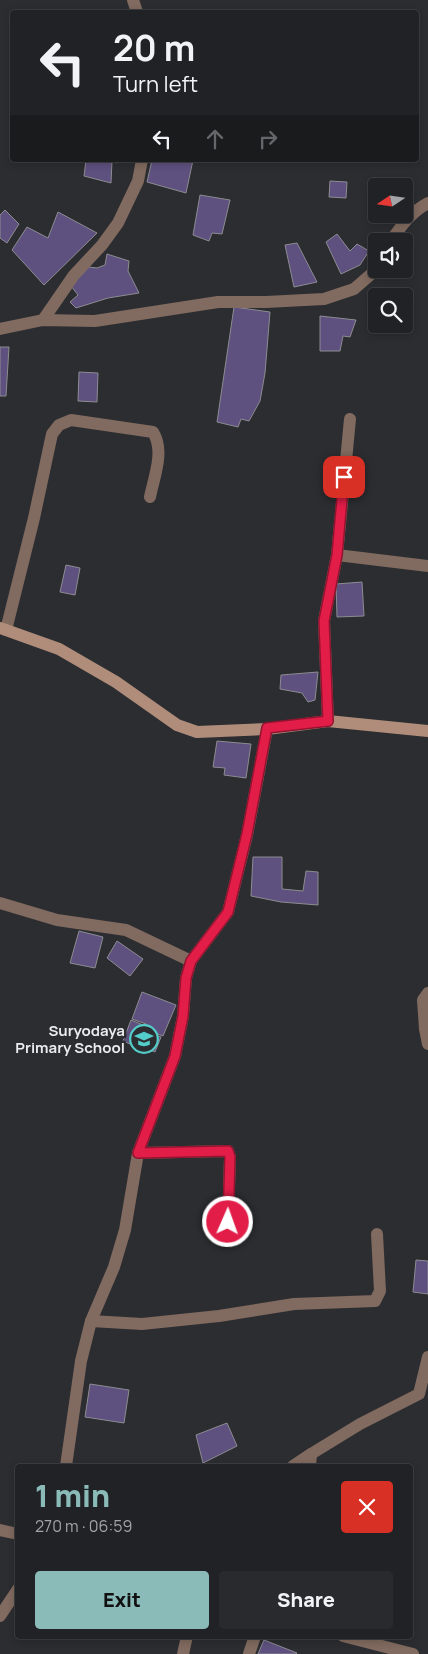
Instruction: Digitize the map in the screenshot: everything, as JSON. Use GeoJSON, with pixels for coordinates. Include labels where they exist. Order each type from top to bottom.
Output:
{"type":"FeatureCollection","features":[{"type":"Feature","properties":{"kind":"street"},"geometry":{"type":"LineString","coordinates":[[43,320],[74,275],[102,246],[118,223],[138,181],[142,162]]}},
{"type":"Feature","properties":{"kind":"street"},"geometry":{"type":"LineString","coordinates":[[396,233],[418,208],[428,203]]}},
{"type":"Feature","properties":{"kind":"street"},"geometry":{"type":"LineString","coordinates":[[0,329],[43,320],[95,321],[218,302],[285,302],[324,299],[354,289],[368,277]]}},
{"type":"Feature","properties":{"kind":"street"},"geometry":{"type":"LineString","coordinates":[[328,721],[324,621],[337,555],[350,419]]}},
{"type":"Feature","properties":{"kind":"street"},"geometry":{"type":"LineString","coordinates":[[150,497],[159,452],[157,439],[153,432],[71,420],[59,425],[52,434],[34,518],[3,629],[59,650],[116,682],[176,725],[197,732],[267,728],[328,721],[428,731]]}},
{"type":"Feature","properties":{"kind":"street"},"geometry":{"type":"LineString","coordinates":[[337,555],[428,566]]}},
{"type":"Feature","properties":{"kind":"street"},"geometry":{"type":"LineString","coordinates":[[66,1464],[81,1361],[91,1321],[114,1268],[125,1230],[138,1153],[175,1056],[183,1016],[186,978],[191,961],[228,912],[247,834],[267,728]]}},
{"type":"Feature","properties":{"kind":"street"},"geometry":{"type":"LineString","coordinates":[[0,903],[57,920],[126,930],[191,961]]}},
{"type":"Feature","properties":{"kind":"street"},"geometry":{"type":"LineString","coordinates":[[428,993],[423,1000],[424,1029],[428,1044]]}},
{"type":"Feature","properties":{"kind":"street"},"geometry":{"type":"LineString","coordinates":[[138,1153],[228,1151],[230,1157],[228,1222]]}},
{"type":"Feature","properties":{"kind":"street"},"geometry":{"type":"LineString","coordinates":[[91,1321],[142,1324],[219,1316],[294,1304],[375,1301],[380,1291],[377,1234]]}},
{"type":"Feature","properties":{"kind":"street"},"geometry":{"type":"LineString","coordinates":[[299,1464],[311,1460],[360,1424],[423,1396],[428,1357]]}},
{"type":"Feature","properties":{"kind":"street"},"geometry":{"type":"LineString","coordinates":[[0,1530],[15,1533]]}},
{"type":"Feature","properties":{"kind":"street"},"geometry":{"type":"LineString","coordinates":[[0,1616],[15,1594]]}},
{"type":"Feature","properties":{"kind":"street"},"geometry":{"type":"LineString","coordinates":[[183,1654],[186,1639]]}},
{"type":"Feature","properties":{"kind":"street"},"geometry":{"type":"LineString","coordinates":[[249,1654],[254,1639]]}},
{"type":"Feature","properties":{"kind":"street"},"geometry":{"type":"LineString","coordinates":[[355,1639],[413,1654]]}},
{"type":"Feature","properties":{"kind":"building"},"geometry":{"type":"Polygon","coordinates":[[[86,162],[112,162],[111,183],[84,176],[86,162]]]}},
{"type":"Feature","properties":{"kind":"building"},"geometry":{"type":"Polygon","coordinates":[[[152,162],[193,162],[186,193],[147,182],[152,162]]]}},
{"type":"Feature","properties":{"kind":"building"},"geometry":{"type":"Polygon","coordinates":[[[330,181],[347,182],[346,198],[329,197],[330,181]]]}},
{"type":"Feature","properties":{"kind":"building"},"geometry":{"type":"Polygon","coordinates":[[[200,195],[230,200],[222,234],[212,233],[209,241],[193,235],[200,195]]]}},
{"type":"Feature","properties":{"kind":"building"},"geometry":{"type":"Polygon","coordinates":[[[5,210],[19,224],[7,243],[0,238],[0,215],[5,210]]]}},
{"type":"Feature","properties":{"kind":"building"},"geometry":{"type":"Polygon","coordinates":[[[58,212],[97,233],[44,285],[12,250],[27,227],[48,238],[58,212]]]}},
{"type":"Feature","properties":{"kind":"building"},"geometry":{"type":"Polygon","coordinates":[[[337,234],[350,251],[357,244],[368,250],[368,253],[360,265],[341,274],[326,242],[337,234]]]}},
{"type":"Feature","properties":{"kind":"building"},"geometry":{"type":"Polygon","coordinates":[[[297,243],[317,282],[294,287],[285,245],[297,243]]]}},
{"type":"Feature","properties":{"kind":"building"},"geometry":{"type":"Polygon","coordinates":[[[107,254],[129,261],[128,271],[139,293],[108,298],[76,308],[70,302],[78,295],[71,286],[89,267],[97,268],[105,265],[107,254]]]}},
{"type":"Feature","properties":{"kind":"building"},"geometry":{"type":"Polygon","coordinates":[[[234,307],[270,312],[265,373],[260,401],[249,421],[241,419],[238,427],[217,422],[234,307]]]}},
{"type":"Feature","properties":{"kind":"building"},"geometry":{"type":"Polygon","coordinates":[[[320,316],[356,320],[350,337],[343,336],[340,351],[320,351],[320,316]]]}},
{"type":"Feature","properties":{"kind":"building"},"geometry":{"type":"Polygon","coordinates":[[[0,347],[9,347],[6,396],[0,396],[0,347]]]}},
{"type":"Feature","properties":{"kind":"building"},"geometry":{"type":"Polygon","coordinates":[[[79,372],[98,373],[97,402],[78,401],[79,372]]]}},
{"type":"Feature","properties":{"kind":"building"},"geometry":{"type":"Polygon","coordinates":[[[66,565],[80,568],[75,595],[60,592],[66,565]]]}},
{"type":"Feature","properties":{"kind":"building"},"geometry":{"type":"Polygon","coordinates":[[[362,582],[364,616],[337,617],[336,584],[362,582]]]}},
{"type":"Feature","properties":{"kind":"building"},"geometry":{"type":"Polygon","coordinates":[[[318,672],[315,700],[308,702],[302,693],[280,689],[281,675],[318,672]]]}},
{"type":"Feature","properties":{"kind":"building"},"geometry":{"type":"Polygon","coordinates":[[[217,741],[251,744],[246,778],[224,775],[225,768],[213,767],[217,741]]]}},
{"type":"Feature","properties":{"kind":"building"},"geometry":{"type":"Polygon","coordinates":[[[253,857],[282,857],[282,889],[303,891],[306,871],[318,872],[318,905],[281,902],[251,896],[253,857]]]}},
{"type":"Feature","properties":{"kind":"building"},"geometry":{"type":"Polygon","coordinates":[[[79,931],[103,937],[95,968],[70,963],[79,931]]]}},
{"type":"Feature","properties":{"kind":"building"},"geometry":{"type":"Polygon","coordinates":[[[117,941],[143,959],[130,976],[107,958],[117,941]]]}},
{"type":"Feature","properties":{"kind":"building"},"geometry":{"type":"Polygon","coordinates":[[[142,992],[176,1005],[163,1036],[145,1029],[146,1024],[132,1019],[142,992]]]}},
{"type":"Feature","properties":{"kind":"building"},"geometry":{"type":"Polygon","coordinates":[[[131,1020],[143,1025],[135,1046],[123,1041],[131,1020]]]}},
{"type":"Feature","properties":{"kind":"building"},"geometry":{"type":"Polygon","coordinates":[[[143,1030],[161,1037],[155,1052],[137,1045],[143,1030]]]}},
{"type":"Feature","properties":{"kind":"building"},"geometry":{"type":"Polygon","coordinates":[[[416,1260],[428,1261],[428,1294],[413,1292],[416,1260]]]}},
{"type":"Feature","properties":{"kind":"building"},"geometry":{"type":"Polygon","coordinates":[[[90,1384],[129,1390],[124,1423],[85,1417],[90,1384]]]}},
{"type":"Feature","properties":{"kind":"building"},"geometry":{"type":"Polygon","coordinates":[[[227,1423],[237,1446],[203,1463],[196,1435],[227,1423]]]}},
{"type":"Feature","properties":{"kind":"building"},"geometry":{"type":"Polygon","coordinates":[[[264,1640],[297,1653],[258,1654],[264,1640]]]}},
{"type":"Feature","properties":{"kind":"place","name":"Suryodaya Primary School"},"geometry":{"type":"Point","coordinates":[144,1039]}},
{"type":"Feature","properties":{"kind":"route"},"geometry":{"type":"LineString","coordinates":[[228,1222],[230,1157],[228,1151],[138,1153],[175,1056],[183,1016],[186,978],[191,961],[228,912],[247,834],[267,728],[328,721],[324,621],[337,555],[344,477]]}}]}
